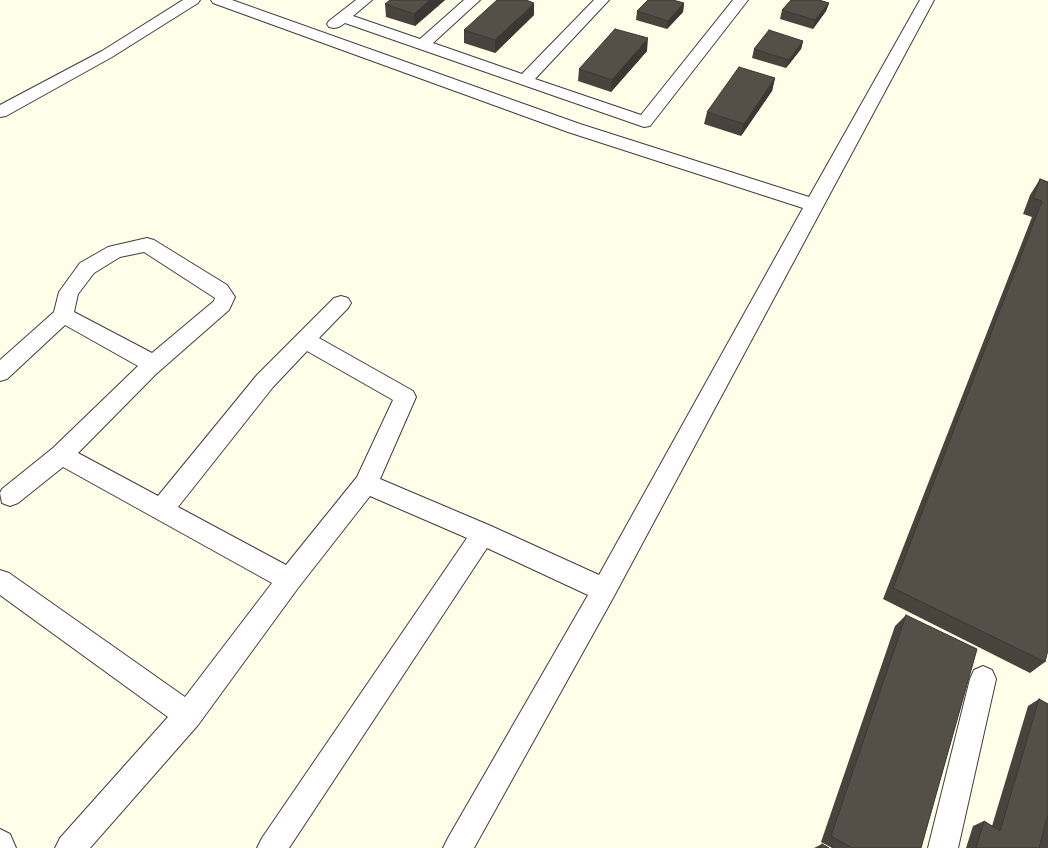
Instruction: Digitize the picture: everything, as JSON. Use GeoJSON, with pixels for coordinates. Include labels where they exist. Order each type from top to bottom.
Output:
{"type":"FeatureCollection","features":[{"type":"Feature","properties":{"kind":"street"},"geometry":{"type":"LineString","coordinates":[[0,112],[107,54],[193,0]]}},
{"type":"Feature","properties":{"kind":"street"},"geometry":{"type":"LineString","coordinates":[[218,0],[574,128],[814,205]]}},
{"type":"Feature","properties":{"kind":"street"},"geometry":{"type":"LineString","coordinates":[[319,36],[365,0]]}},
{"type":"Feature","properties":{"kind":"street"},"geometry":{"type":"LineString","coordinates":[[423,44],[473,0]]}},
{"type":"Feature","properties":{"kind":"street"},"geometry":{"type":"LineString","coordinates":[[525,80],[602,0]]}},
{"type":"Feature","properties":{"kind":"street"},"geometry":{"type":"LineString","coordinates":[[342,17],[644,122],[741,0]]}},
{"type":"Feature","properties":{"kind":"street"},"geometry":{"type":"LineString","coordinates":[[458,848],[604,590],[927,0]]}},
{"type":"Feature","properties":{"kind":"street"},"geometry":{"type":"LineString","coordinates":[[0,373],[63,315],[69,292],[87,268],[115,252],[147,244],[220,290],[225,296],[222,305],[148,368],[62,455],[10,496]]}},
{"type":"Feature","properties":{"kind":"street"},"geometry":{"type":"LineString","coordinates":[[161,510],[265,381],[341,303]]}},
{"type":"Feature","properties":{"kind":"street"},"geometry":{"type":"LineString","coordinates":[[63,315],[146,360],[148,368]]}},
{"type":"Feature","properties":{"kind":"street"},"geometry":{"type":"LineString","coordinates":[[70,848],[188,715],[289,580],[366,484],[405,397],[306,340]]}},
{"type":"Feature","properties":{"kind":"street"},"geometry":{"type":"LineString","coordinates":[[62,455],[289,580]]}},
{"type":"Feature","properties":{"kind":"street"},"geometry":{"type":"LineString","coordinates":[[366,484],[483,534],[604,590]]}},
{"type":"Feature","properties":{"kind":"street"},"geometry":{"type":"LineString","coordinates":[[272,848],[483,534]]}},
{"type":"Feature","properties":{"kind":"street"},"geometry":{"type":"LineString","coordinates":[[0,580],[188,715]]}},
{"type":"Feature","properties":{"kind":"street"},"geometry":{"type":"LineString","coordinates":[[943,848],[983,679]]}},
{"type":"Feature","properties":{"kind":"street"},"geometry":{"type":"LineString","coordinates":[[0,844],[1,848]]}},
{"type":"Feature","properties":{"kind":"building"},"geometry":{"type":"Polygon","coordinates":[[[390,0],[430,0],[414,14],[385,4],[390,0]]]}},
{"type":"Feature","properties":{"kind":"building"},"geometry":{"type":"Polygon","coordinates":[[[497,0],[526,0],[534,3],[495,40],[464,30],[497,0]]]}},
{"type":"Feature","properties":{"kind":"building"},"geometry":{"type":"Polygon","coordinates":[[[648,0],[673,0],[684,3],[668,21],[637,11],[648,0]]]}},
{"type":"Feature","properties":{"kind":"building"},"geometry":{"type":"Polygon","coordinates":[[[791,0],[819,0],[829,3],[815,20],[782,10],[791,0]]]}},
{"type":"Feature","properties":{"kind":"building"},"geometry":{"type":"Polygon","coordinates":[[[615,29],[648,38],[612,80],[579,69],[615,29]]]}},
{"type":"Feature","properties":{"kind":"building"},"geometry":{"type":"Polygon","coordinates":[[[769,30],[803,41],[789,60],[754,49],[769,30]]]}},
{"type":"Feature","properties":{"kind":"building"},"geometry":{"type":"Polygon","coordinates":[[[739,67],[775,78],[744,124],[707,112],[739,67]]]}},
{"type":"Feature","properties":{"kind":"building"},"geometry":{"type":"Polygon","coordinates":[[[1040,179],[1048,182],[1048,650],[1045,662],[893,588],[1042,201],[1033,198],[1040,179]]]}},
{"type":"Feature","properties":{"kind":"building"},"geometry":{"type":"Polygon","coordinates":[[[906,615],[977,649],[921,848],[852,848],[831,836],[906,615]]]}},
{"type":"Feature","properties":{"kind":"building"},"geometry":{"type":"Polygon","coordinates":[[[1039,699],[1048,704],[1048,815],[1039,848],[976,848],[984,821],[1000,831],[1039,699]]]}},
{"type":"Feature","properties":{"kind":"building"},"geometry":{"type":"Polygon","coordinates":[[[822,844],[829,848],[820,848],[822,844]]]}}]}
